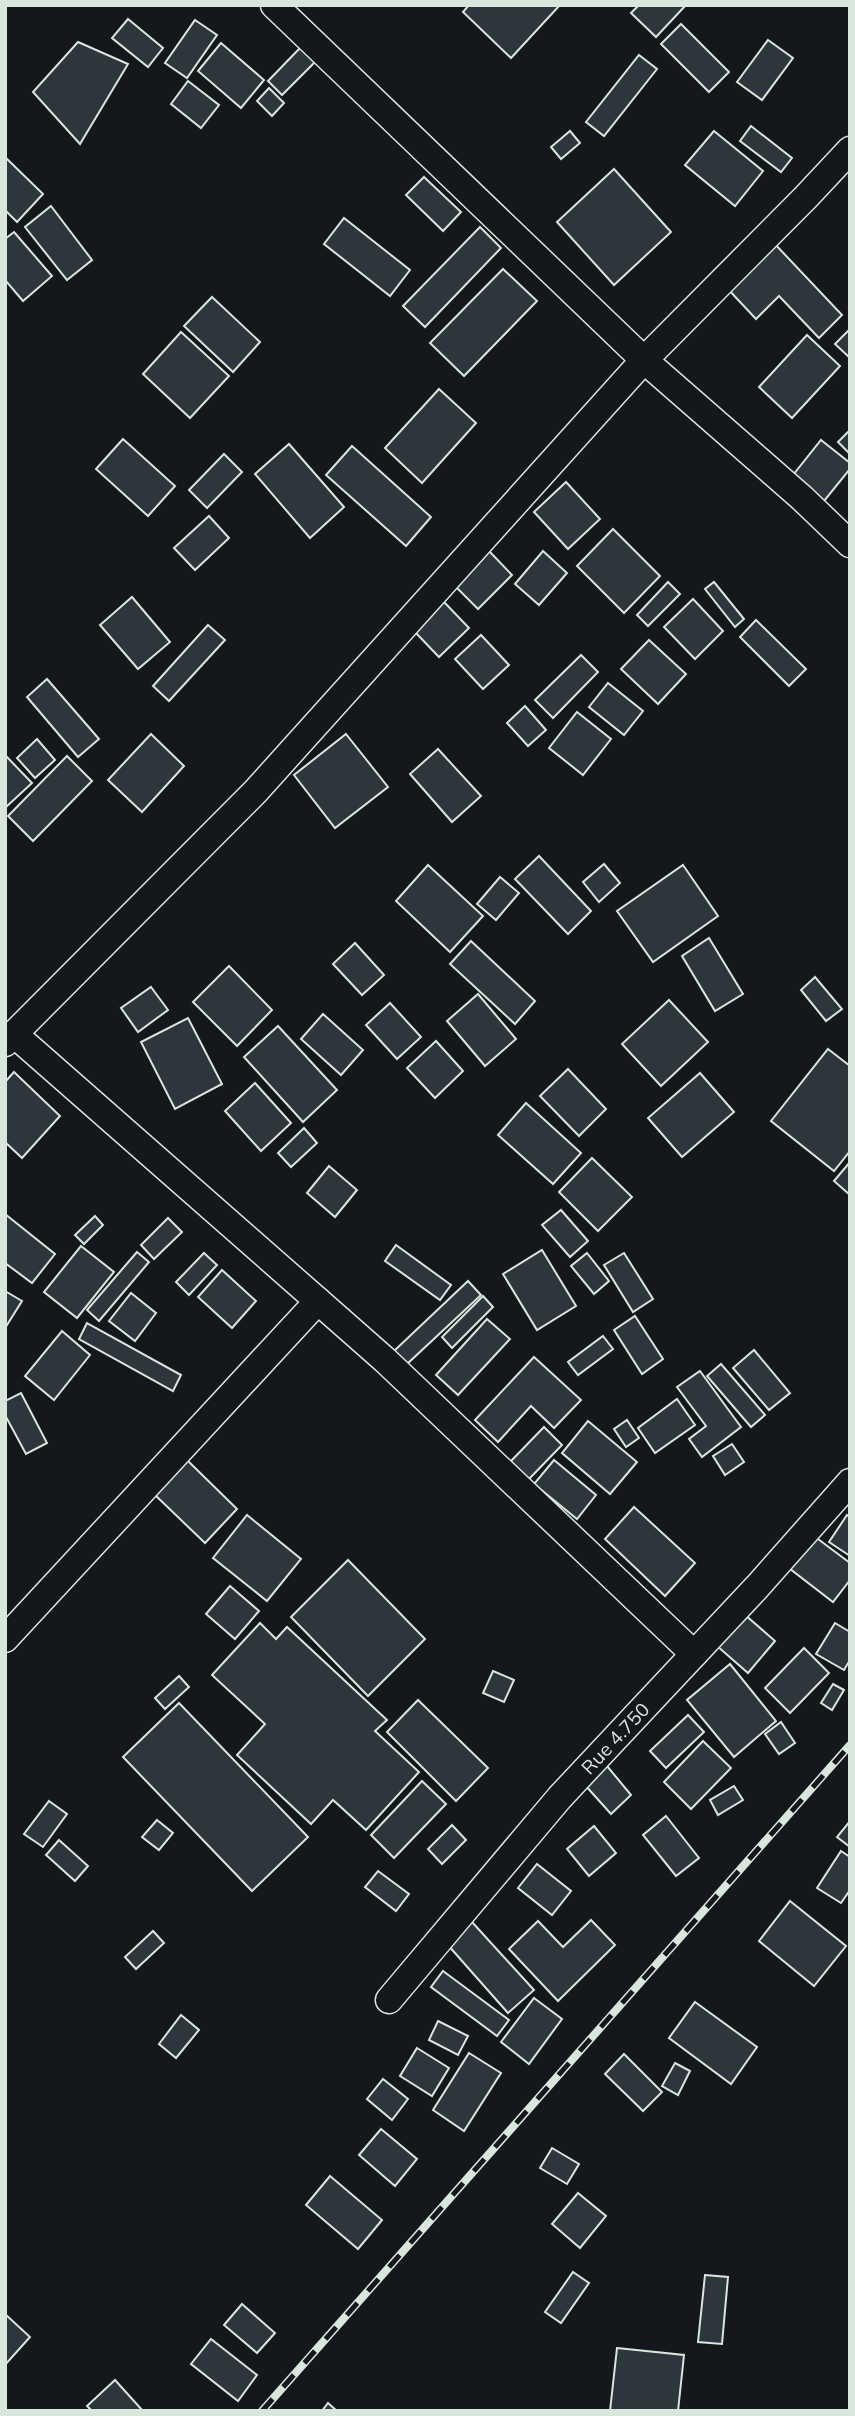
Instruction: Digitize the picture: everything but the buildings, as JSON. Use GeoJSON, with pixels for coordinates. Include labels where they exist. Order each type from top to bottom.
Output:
{"type":"FeatureCollection","features":[{"type":"Feature","properties":{"kind":"street"},"geometry":{"type":"LineString","coordinates":[[274,5],[644,359],[802,498],[850,544]]}},
{"type":"Feature","properties":{"kind":"street"},"geometry":{"type":"LineString","coordinates":[[694,1654],[385,1360],[10,1039],[255,792],[644,359],[850,150]]}},
{"type":"Feature","properties":{"kind":"street"},"geometry":{"type":"LineString","coordinates":[[5,1639],[318,1301]]}},
{"type":"Feature","properties":{"kind":"street","name":"Rue 4.750"},"geometry":{"type":"LineString","coordinates":[[389,2000],[560,1797],[850,1482]]}},
{"type":"Feature","properties":{"kind":"railway"},"geometry":{"type":"LineString","coordinates":[[262,2411],[850,1745]]}}]}
